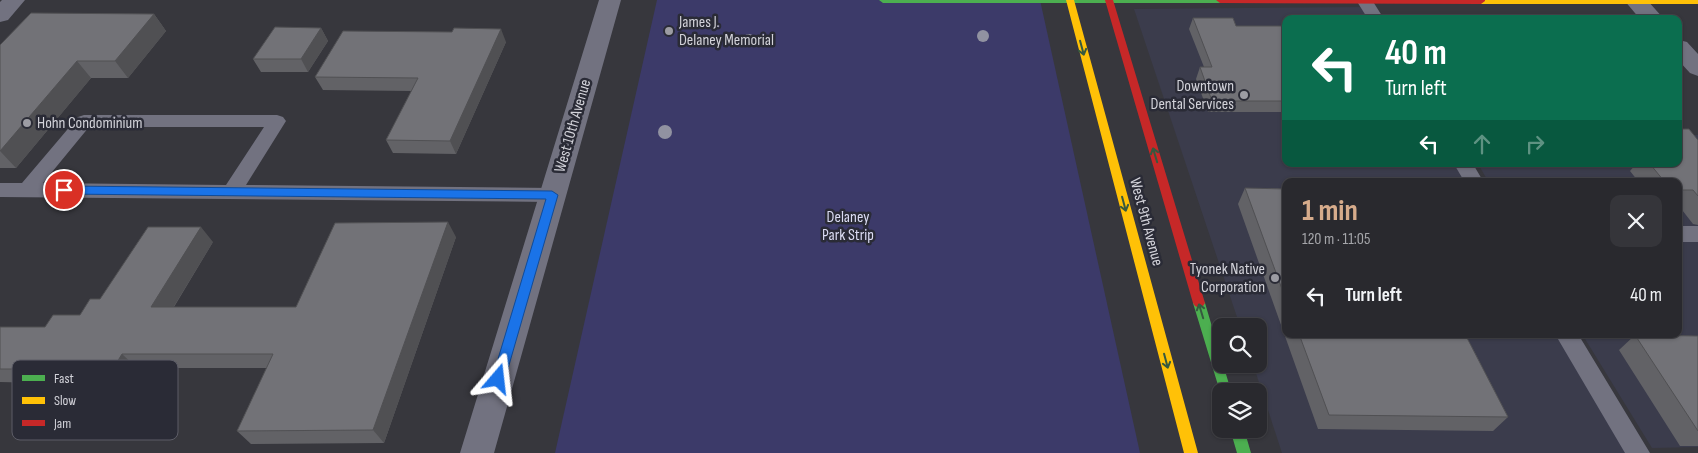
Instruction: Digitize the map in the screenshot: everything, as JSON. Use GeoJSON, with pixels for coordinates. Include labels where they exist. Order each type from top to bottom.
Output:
{"type":"FeatureCollection","features":[{"type":"Feature","properties":{"kind":"street"},"geometry":{"type":"LineString","coordinates":[[0,15],[14,0]]}},
{"type":"Feature","properties":{"kind":"street","name":"West 10th Avenue"},"geometry":{"type":"LineString","coordinates":[[476,453],[610,0]]}},
{"type":"Feature","properties":{"kind":"street"},"geometry":{"type":"LineString","coordinates":[[884,0],[1698,1]]}},
{"type":"Feature","properties":{"kind":"street","name":"West 9th Avenue"},"geometry":{"type":"LineString","coordinates":[[1070,0],[1191,453]]}},
{"type":"Feature","properties":{"kind":"street","name":"West 9th Avenue"},"geometry":{"type":"LineString","coordinates":[[1109,0],[1223,383]]}},
{"type":"Feature","properties":{"kind":"street"},"geometry":{"type":"LineString","coordinates":[[1636,0],[1649,15]]}},
{"type":"Feature","properties":{"kind":"street"},"geometry":{"type":"LineString","coordinates":[[1682,50],[1698,68]]}},
{"type":"Feature","properties":{"kind":"street"},"geometry":{"type":"LineString","coordinates":[[1240,438],[1244,453]]}},
{"type":"Feature","properties":{"kind":"lane"},"geometry":{"type":"LineString","coordinates":[[1364,0],[1373,15]]}},
{"type":"Feature","properties":{"kind":"lane"},"geometry":{"type":"LineString","coordinates":[[27,190],[84,121],[276,121],[232,192]]}},
{"type":"Feature","properties":{"kind":"lane"},"geometry":{"type":"LineString","coordinates":[[1465,167],[1472,178]]}},
{"type":"Feature","properties":{"kind":"lane"},"geometry":{"type":"LineString","coordinates":[[0,190],[552,195]]}},
{"type":"Feature","properties":{"kind":"lane"},"geometry":{"type":"LineString","coordinates":[[1682,234],[1698,234]]}},
{"type":"Feature","properties":{"kind":"lane"},"geometry":{"type":"LineString","coordinates":[[1568,338],[1638,453]]}},
{"type":"Feature","properties":{"kind":"shaded area"},"geometry":{"type":"Polygon","coordinates":[[[1375,7],[1380,15],[1282,15],[1282,167],[1473,167],[1480,178],[1282,178],[1282,338],[1578,338],[1649,453],[1282,453],[1267,407],[1267,383],[1259,383],[1256,373],[1267,373],[1267,318],[1237,318],[1134,9],[1375,7]]]}},
{"type":"Feature","properties":{"kind":"shaded area"},"geometry":{"type":"Polygon","coordinates":[[[1682,135],[1698,135],[1698,447],[1652,448],[1584,338],[1682,338],[1682,178],[1486,178],[1480,167],[1682,167],[1682,135]]]}},
{"type":"Feature","properties":{"kind":"green space","name":"Delaney Park Strip"},"geometry":{"type":"Polygon","coordinates":[[[657,0],[1040,0],[1140,453],[555,453],[657,0]]]}},
{"type":"Feature","properties":{"kind":"building"},"geometry":{"type":"Polygon","coordinates":[[[31,13],[154,14],[115,61],[77,61],[0,151],[0,45],[31,13]]]}},
{"type":"Feature","properties":{"kind":"building"},"geometry":{"type":"Polygon","coordinates":[[[1193,18],[1233,18],[1236,26],[1282,26],[1282,101],[1212,101],[1200,67],[1212,67],[1193,18]]]}},
{"type":"Feature","properties":{"kind":"building"},"geometry":{"type":"Polygon","coordinates":[[[275,27],[321,28],[301,59],[253,59],[275,27]]]}},
{"type":"Feature","properties":{"kind":"building"},"geometry":{"type":"Polygon","coordinates":[[[454,28],[501,29],[450,141],[386,140],[418,78],[315,77],[343,31],[452,32],[454,28]]]}},
{"type":"Feature","properties":{"kind":"building"},"geometry":{"type":"Polygon","coordinates":[[[1682,129],[1689,129],[1698,140],[1698,196],[1693,190],[1682,190],[1682,178],[1662,178],[1652,167],[1682,167],[1682,129]]]}},
{"type":"Feature","properties":{"kind":"building"},"geometry":{"type":"Polygon","coordinates":[[[1245,188],[1282,189],[1282,289],[1245,188]]]}},
{"type":"Feature","properties":{"kind":"building"},"geometry":{"type":"Polygon","coordinates":[[[448,222],[373,430],[237,431],[273,354],[122,354],[118,360],[12,360],[12,369],[0,369],[0,327],[45,327],[53,315],[80,315],[90,299],[100,299],[148,227],[201,227],[151,307],[296,307],[335,223],[448,222]]]}},
{"type":"Feature","properties":{"kind":"building"},"geometry":{"type":"Polygon","coordinates":[[[1698,336],[1698,431],[1637,338],[1698,336]]]}},
{"type":"Feature","properties":{"kind":"building","name":"Tyonek Native Corporation"},"geometry":{"type":"Polygon","coordinates":[[[1300,338],[1467,338],[1508,417],[1329,415],[1300,338]]]}},
{"type":"Feature","properties":{"kind":"traffic: fast"},"geometry":{"type":"LineString","coordinates":[[883,0],[1220,0]]}},
{"type":"Feature","properties":{"kind":"traffic: fast"},"geometry":{"type":"LineString","coordinates":[[1199,303],[1223,383]]}},
{"type":"Feature","properties":{"kind":"traffic: fast"},"geometry":{"type":"LineString","coordinates":[[1240,438],[1244,453]]}},
{"type":"Feature","properties":{"kind":"traffic: slow"},"geometry":{"type":"LineString","coordinates":[[1070,0],[1191,453]]}},
{"type":"Feature","properties":{"kind":"traffic: slow"},"geometry":{"type":"LineString","coordinates":[[1481,1],[1698,1]]}},
{"type":"Feature","properties":{"kind":"traffic: jam"},"geometry":{"type":"LineString","coordinates":[[1109,0],[1199,303]]}},
{"type":"Feature","properties":{"kind":"traffic: jam"},"geometry":{"type":"LineString","coordinates":[[1220,0],[1481,1]]}},
{"type":"Feature","properties":{"kind":"place","name":"James J. Delaney Memorial"},"geometry":{"type":"Point","coordinates":[669,31]}},
{"type":"Feature","properties":{"kind":"place","name":"Downtown Dental Services"},"geometry":{"type":"Point","coordinates":[1244,95]}},
{"type":"Feature","properties":{"kind":"place","name":"Hohn Condominium"},"geometry":{"type":"Point","coordinates":[27,123]}},
{"type":"Feature","properties":{"kind":"place","name":"Tyonek Native Corporation"},"geometry":{"type":"Point","coordinates":[1275,278]}},
{"type":"Feature","properties":{"kind":"route"},"geometry":{"type":"LineString","coordinates":[[64,190],[552,195],[498,379]]}}]}
